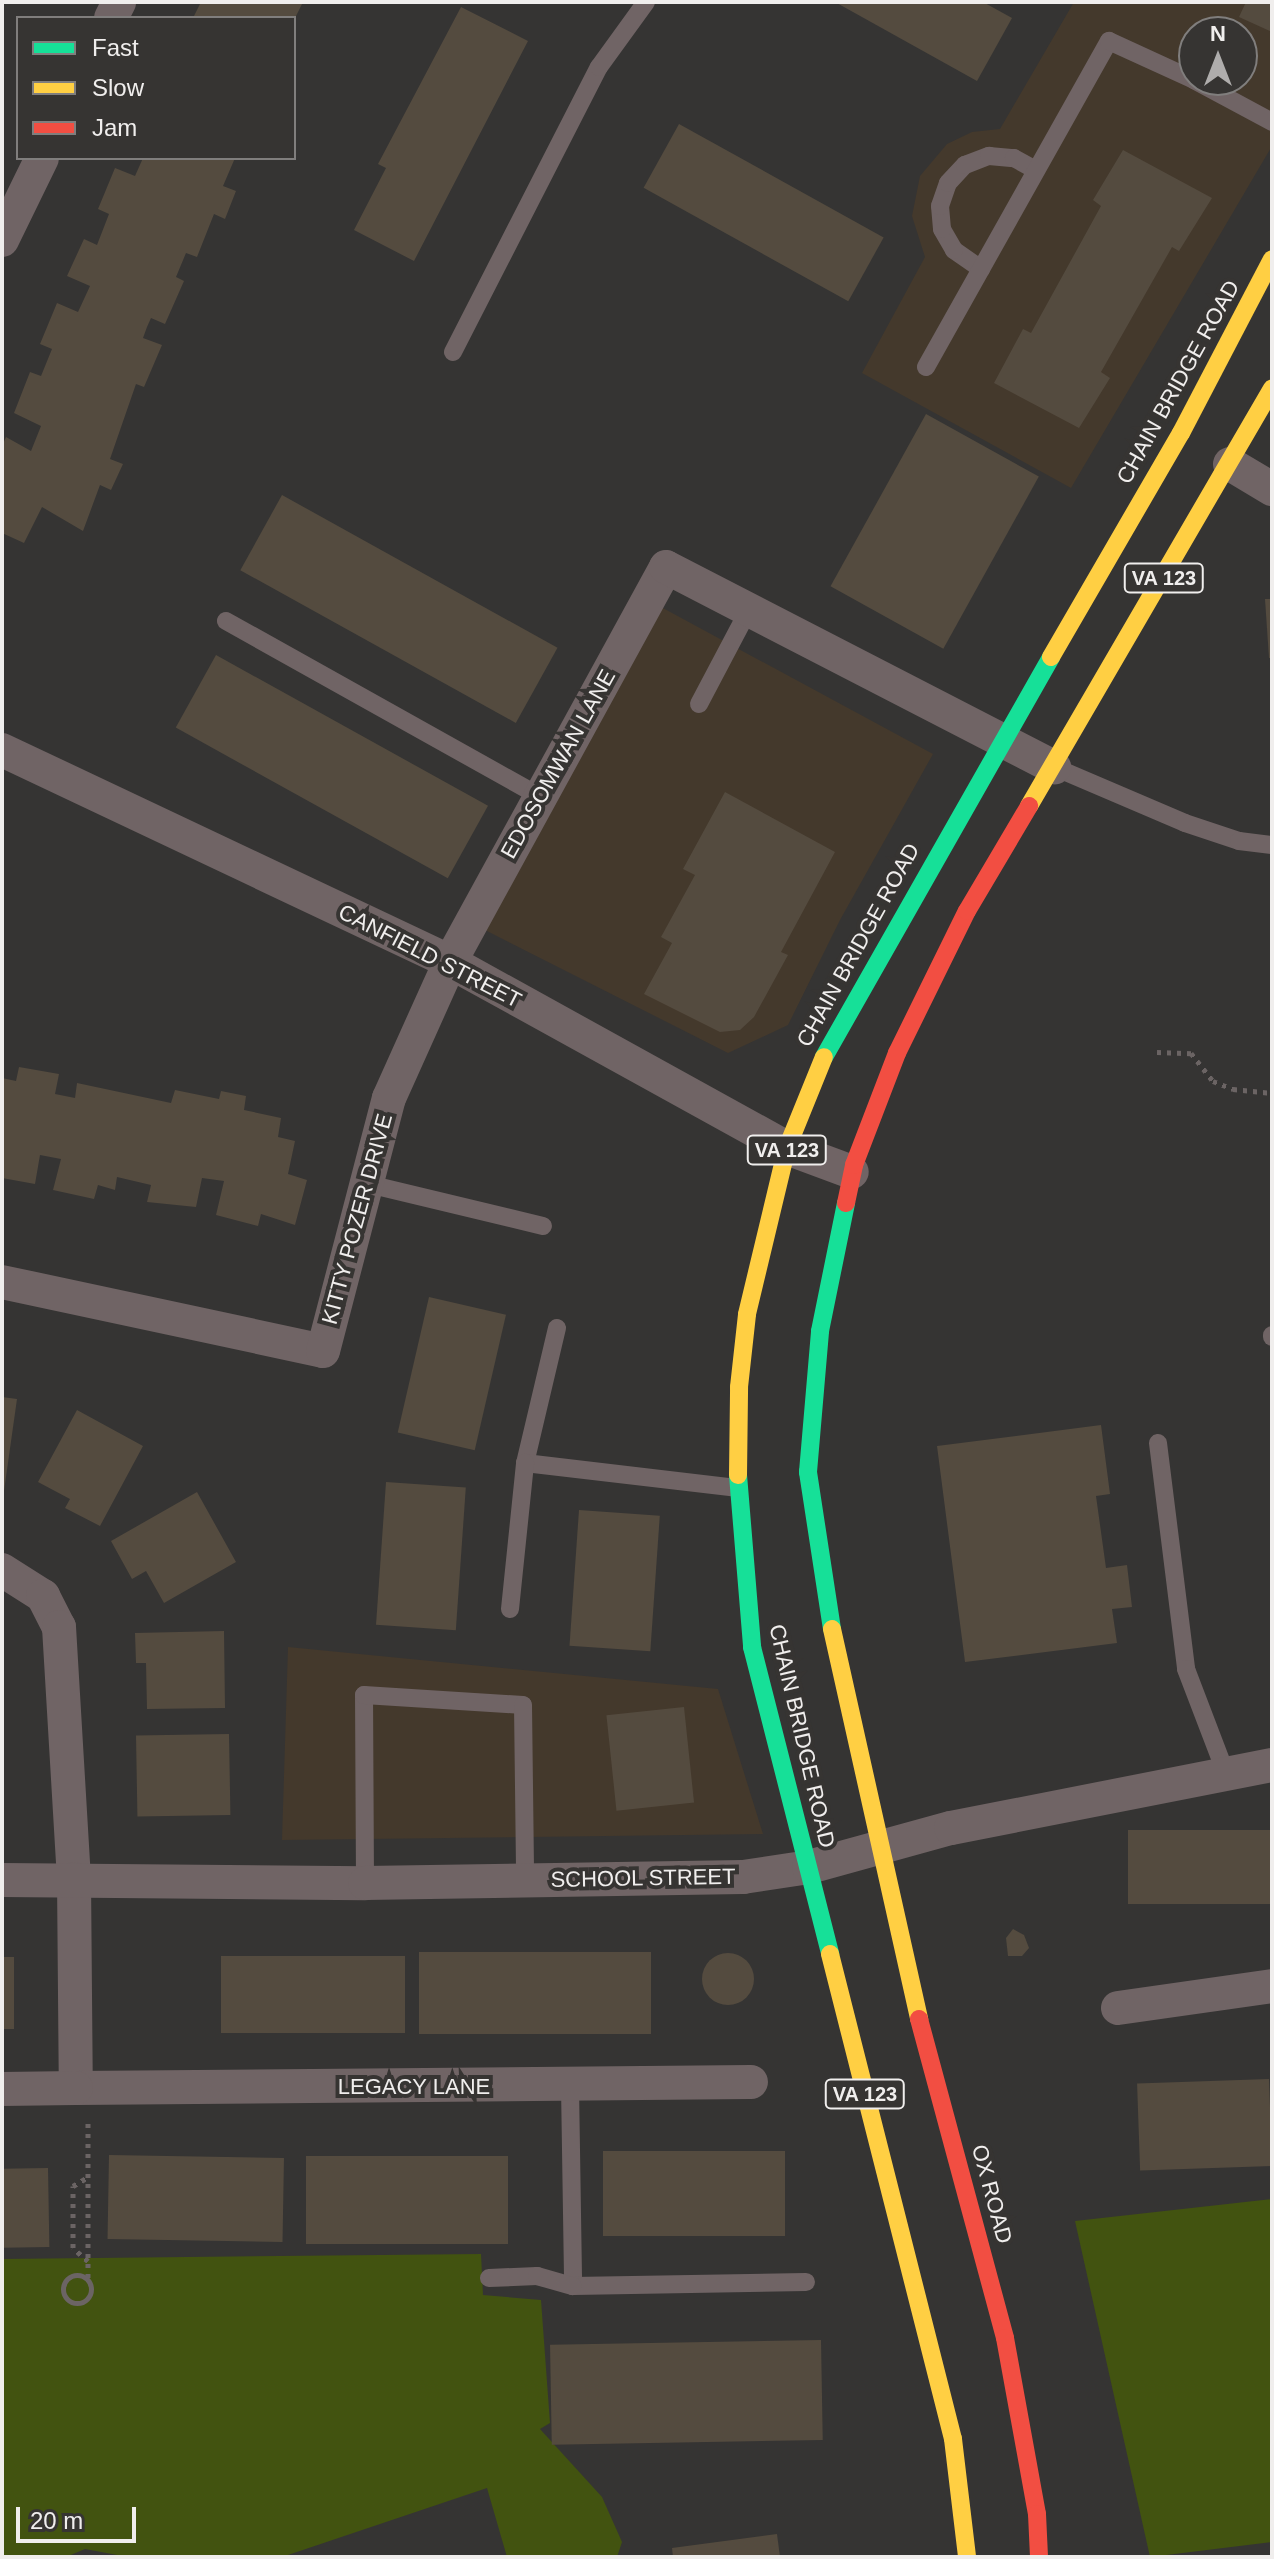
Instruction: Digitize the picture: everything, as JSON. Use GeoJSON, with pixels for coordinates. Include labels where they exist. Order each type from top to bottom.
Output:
{"type":"FeatureCollection","features":[{"type":"Feature","properties":{"kind":"main road","name":"CHAIN BRIDGE ROAD"},"geometry":{"type":"LineString","coordinates":[[809,1867],[752,1647],[739,1488],[739,1387],[747,1314],[787,1148],[834,1031],[1181,433],[1272,259]]}},
{"type":"Feature","properties":{"kind":"main road","name":"VA 123"},"geometry":{"type":"LineString","coordinates":[[878,1848],[820,1577],[808,1472],[820,1331],[852,1172],[897,1053],[967,911],[1054,767],[1272,389]]}},
{"type":"Feature","properties":{"kind":"main road","name":"OX ROAD"},"geometry":{"type":"LineString","coordinates":[[878,1848],[1005,2338],[1037,2514],[1039,2557]]}},
{"type":"Feature","properties":{"kind":"main road","name":"VA 123"},"geometry":{"type":"LineString","coordinates":[[809,1867],[953,2439],[967,2557]]}},
{"type":"Feature","properties":{"kind":"street"},"geometry":{"type":"LineString","coordinates":[[2,240],[41,160]]}},
{"type":"Feature","properties":{"kind":"street"},"geometry":{"type":"LineString","coordinates":[[1230,464],[1272,489]]}},
{"type":"Feature","properties":{"kind":"street","name":"EDOSOMWAN LANE"},"geometry":{"type":"LineString","coordinates":[[450,962],[666,567],[749,609]]}},
{"type":"Feature","properties":{"kind":"street"},"geometry":{"type":"LineString","coordinates":[[749,609],[1054,767]]}},
{"type":"Feature","properties":{"kind":"street","name":"CANFIELD STREET"},"geometry":{"type":"LineString","coordinates":[[2,750],[450,962],[787,1148],[852,1172]]}},
{"type":"Feature","properties":{"kind":"street","name":"KITTY POZER DRIVE"},"geometry":{"type":"LineString","coordinates":[[2,1282],[323,1351],[364,1183],[389,1098],[450,962]]}},
{"type":"Feature","properties":{"kind":"street"},"geometry":{"type":"LineString","coordinates":[[2,1570],[43,1596],[59,1627],[74,1879],[82,2103]]}},
{"type":"Feature","properties":{"kind":"street","name":"SCHOOL STREET"},"geometry":{"type":"LineString","coordinates":[[2,1880],[365,1883],[726,1878],[809,1867],[878,1848],[1272,1765]]}},
{"type":"Feature","properties":{"kind":"street"},"geometry":{"type":"LineString","coordinates":[[1118,2008],[1272,1986]]}},
{"type":"Feature","properties":{"kind":"street","name":"LEGACY LANE"},"geometry":{"type":"LineString","coordinates":[[2,2089],[82,2103],[751,2082]]}},
{"type":"Feature","properties":{"kind":"lane"},"geometry":{"type":"LineString","coordinates":[[453,352],[599,67],[646,2]]}},
{"type":"Feature","properties":{"kind":"lane"},"geometry":{"type":"LineString","coordinates":[[926,367],[1109,41],[1178,73]]}},
{"type":"Feature","properties":{"kind":"lane"},"geometry":{"type":"LineString","coordinates":[[1224,96],[1272,122]]}},
{"type":"Feature","properties":{"kind":"lane"},"geometry":{"type":"LineString","coordinates":[[981,269],[954,250],[942,229],[940,206],[948,183],[965,165],[989,156],[1014,158],[1036,170]]}},
{"type":"Feature","properties":{"kind":"lane"},"geometry":{"type":"LineString","coordinates":[[699,704],[749,609]]}},
{"type":"Feature","properties":{"kind":"lane"},"geometry":{"type":"LineString","coordinates":[[226,621],[541,797]]}},
{"type":"Feature","properties":{"kind":"lane"},"geometry":{"type":"LineString","coordinates":[[1054,767],[1185,823],[1239,841],[1272,845]]}},
{"type":"Feature","properties":{"kind":"lane"},"geometry":{"type":"LineString","coordinates":[[364,1183],[543,1226]]}},
{"type":"Feature","properties":{"kind":"lane"},"geometry":{"type":"LineString","coordinates":[[510,1609],[525,1463],[557,1328]]}},
{"type":"Feature","properties":{"kind":"lane"},"geometry":{"type":"LineString","coordinates":[[1158,1443],[1186,1669],[1226,1774]]}},
{"type":"Feature","properties":{"kind":"lane"},"geometry":{"type":"LineString","coordinates":[[525,1463],[739,1488]]}},
{"type":"Feature","properties":{"kind":"lane"},"geometry":{"type":"LineString","coordinates":[[365,1883],[364,1695],[523,1705],[525,1881]]}},
{"type":"Feature","properties":{"kind":"lane"},"geometry":{"type":"LineString","coordinates":[[570,2086],[573,2286]]}},
{"type":"Feature","properties":{"kind":"lane"},"geometry":{"type":"LineString","coordinates":[[489,2278],[537,2276],[573,2286],[806,2282]]}},
{"type":"Feature","properties":{"kind":"path"},"geometry":{"type":"LineString","coordinates":[[1157,1052],[1191,1053],[1213,1081],[1233,1089],[1272,1093]]}},
{"type":"Feature","properties":{"kind":"path"},"geometry":{"type":"LineString","coordinates":[[82,2103],[88,2177],[88,2282],[86,2300],[77,2304],[65,2298],[62,2289],[69,2278],[77,2275],[88,2282]]}},
{"type":"Feature","properties":{"kind":"path"},"geometry":{"type":"LineString","coordinates":[[88,2177],[75,2181],[73,2202],[73,2248],[88,2262]]}},
{"type":"Feature","properties":{"kind":"shaded area"},"geometry":{"type":"Polygon","coordinates":[[[1074,2],[1272,2],[1272,146],[1071,488],[862,373],[925,257],[912,216],[920,176],[947,144],[972,132],[1000,129],[1074,2]]]}},
{"type":"Feature","properties":{"kind":"shaded area"},"geometry":{"type":"Polygon","coordinates":[[[661,607],[933,754],[840,920],[788,1025],[728,1053],[485,930],[661,607]]]}},
{"type":"Feature","properties":{"kind":"shaded area"},"geometry":{"type":"Polygon","coordinates":[[[288,1647],[718,1689],[763,1834],[282,1840],[288,1647]]]}},
{"type":"Feature","properties":{"kind":"green space"},"geometry":{"type":"Polygon","coordinates":[[[1272,2199],[1272,2542],[1150,2557],[1075,2221],[1272,2199]]]}},
{"type":"Feature","properties":{"kind":"green space"},"geometry":{"type":"Polygon","coordinates":[[[481,2254],[483,2295],[541,2300],[550,2423],[540,2429],[602,2497],[622,2542],[617,2557],[507,2557],[487,2488],[282,2557],[128,2557],[85,2549],[66,2557],[2,2557],[2,2259],[481,2254]]]}},
{"type":"Feature","properties":{"kind":"building"},"geometry":{"type":"Polygon","coordinates":[[[201,2],[303,2],[296,16],[194,16],[201,2]]]}},
{"type":"Feature","properties":{"kind":"building"},"geometry":{"type":"Polygon","coordinates":[[[835,2],[983,2],[1012,18],[977,81],[835,2]]]}},
{"type":"Feature","properties":{"kind":"building"},"geometry":{"type":"Polygon","coordinates":[[[1246,2],[1272,2],[1272,32],[1258,26],[1258,16],[1239,16],[1246,2]]]}},
{"type":"Feature","properties":{"kind":"building"},"geometry":{"type":"Polygon","coordinates":[[[461,7],[528,41],[414,261],[354,230],[386,168],[378,164],[461,7]]]}},
{"type":"Feature","properties":{"kind":"building"},"geometry":{"type":"Polygon","coordinates":[[[679,124],[884,237],[848,301],[644,188],[679,124]]]}},
{"type":"Feature","properties":{"kind":"building"},"geometry":{"type":"Polygon","coordinates":[[[1123,150],[1212,198],[1179,251],[1172,247],[1101,372],[1110,378],[1079,428],[994,383],[1023,329],[1031,333],[1101,206],[1093,200],[1123,150]]]}},
{"type":"Feature","properties":{"kind":"building"},"geometry":{"type":"Polygon","coordinates":[[[142,160],[234,160],[223,186],[236,191],[225,219],[214,214],[197,257],[186,253],[176,277],[184,281],[165,324],[151,318],[147,327],[143,338],[162,345],[144,387],[136,384],[110,459],[123,464],[111,490],[100,485],[83,531],[42,507],[24,543],[2,533],[2,446],[6,437],[31,451],[41,426],[14,413],[30,372],[41,376],[52,349],[40,344],[57,303],[78,312],[90,286],[67,276],[84,239],[97,245],[109,214],[98,209],[115,168],[135,176],[142,160]]]}},
{"type":"Feature","properties":{"kind":"building"},"geometry":{"type":"Polygon","coordinates":[[[926,414],[1039,477],[943,649],[830,586],[926,414]]]}},
{"type":"Feature","properties":{"kind":"building"},"geometry":{"type":"Polygon","coordinates":[[[282,495],[558,648],[516,723],[240,570],[282,495]]]}},
{"type":"Feature","properties":{"kind":"building"},"geometry":{"type":"Polygon","coordinates":[[[1265,599],[1272,599],[1272,658],[1269,658],[1265,599]]]}},
{"type":"Feature","properties":{"kind":"building"},"geometry":{"type":"Polygon","coordinates":[[[216,655],[488,806],[448,878],[176,728],[216,655]]]}},
{"type":"Feature","properties":{"kind":"building"},"geometry":{"type":"Polygon","coordinates":[[[725,792],[835,852],[781,952],[788,955],[754,1017],[740,1030],[720,1032],[644,994],[672,943],[661,937],[695,875],[683,869],[725,792]]]}},
{"type":"Feature","properties":{"kind":"building"},"geometry":{"type":"Polygon","coordinates":[[[19,1067],[59,1074],[55,1094],[75,1098],[77,1083],[171,1103],[175,1090],[219,1099],[221,1091],[246,1096],[244,1110],[281,1118],[278,1137],[295,1141],[288,1174],[307,1180],[295,1225],[261,1214],[258,1226],[216,1215],[224,1181],[202,1178],[196,1207],[147,1202],[151,1185],[117,1177],[115,1190],[98,1185],[94,1199],[53,1190],[61,1159],[40,1155],[35,1184],[2,1178],[2,1078],[16,1081],[19,1067]]]}},
{"type":"Feature","properties":{"kind":"building"},"geometry":{"type":"Polygon","coordinates":[[[429,1297],[506,1315],[475,1450],[398,1432],[429,1297]]]}},
{"type":"Feature","properties":{"kind":"building"},"geometry":{"type":"Polygon","coordinates":[[[2,1397],[17,1399],[4,1491],[2,1491],[2,1397]]]}},
{"type":"Feature","properties":{"kind":"building"},"geometry":{"type":"Polygon","coordinates":[[[77,1410],[143,1446],[100,1526],[65,1508],[70,1499],[38,1482],[77,1410]]]}},
{"type":"Feature","properties":{"kind":"building"},"geometry":{"type":"Polygon","coordinates":[[[1101,1425],[1110,1494],[1096,1496],[1106,1568],[1127,1565],[1132,1607],[1112,1609],[1117,1643],[965,1662],[937,1446],[1101,1425]]]}},
{"type":"Feature","properties":{"kind":"building"},"geometry":{"type":"Polygon","coordinates":[[[386,1482],[466,1488],[456,1630],[376,1625],[386,1482]]]}},
{"type":"Feature","properties":{"kind":"building"},"geometry":{"type":"Polygon","coordinates":[[[197,1492],[236,1562],[164,1603],[146,1571],[132,1579],[111,1541],[197,1492]]]}},
{"type":"Feature","properties":{"kind":"building"},"geometry":{"type":"Polygon","coordinates":[[[579,1510],[660,1516],[650,1651],[570,1646],[579,1510]]]}},
{"type":"Feature","properties":{"kind":"building"},"geometry":{"type":"Polygon","coordinates":[[[224,1631],[225,1708],[147,1709],[146,1663],[136,1663],[135,1633],[224,1631]]]}},
{"type":"Feature","properties":{"kind":"building"},"geometry":{"type":"Polygon","coordinates":[[[684,1707],[694,1802],[616,1811],[606,1715],[684,1707]]]}},
{"type":"Feature","properties":{"kind":"building"},"geometry":{"type":"Polygon","coordinates":[[[229,1734],[230,1815],[137,1817],[136,1736],[229,1734]]]}},
{"type":"Feature","properties":{"kind":"building"},"geometry":{"type":"Polygon","coordinates":[[[1128,1830],[1272,1830],[1272,1904],[1128,1904],[1128,1830]]]}},
{"type":"Feature","properties":{"kind":"building"},"geometry":{"type":"Polygon","coordinates":[[[1013,1929],[1024,1935],[1029,1948],[1022,1956],[1008,1956],[1006,1938],[1013,1929]]]}},
{"type":"Feature","properties":{"kind":"building"},"geometry":{"type":"Polygon","coordinates":[[[419,1952],[651,1952],[651,2034],[419,2034],[419,1952]]]}},
{"type":"Feature","properties":{"kind":"building"},"geometry":{"type":"Polygon","coordinates":[[[728,1953],[746,1961],[754,1979],[746,1997],[728,2005],[710,1997],[702,1979],[710,1961],[728,1953]]]}},
{"type":"Feature","properties":{"kind":"building"},"geometry":{"type":"Polygon","coordinates":[[[221,1956],[405,1956],[405,2033],[221,2033],[221,1956]]]}},
{"type":"Feature","properties":{"kind":"building"},"geometry":{"type":"Polygon","coordinates":[[[2,1957],[14,1957],[14,2029],[2,2029],[2,1957]]]}},
{"type":"Feature","properties":{"kind":"building"},"geometry":{"type":"Polygon","coordinates":[[[1269,2079],[1272,2166],[1140,2171],[1137,2084],[1269,2079]]]}},
{"type":"Feature","properties":{"kind":"building"},"geometry":{"type":"Polygon","coordinates":[[[603,2151],[785,2151],[785,2236],[603,2236],[603,2151]]]}},
{"type":"Feature","properties":{"kind":"building"},"geometry":{"type":"Polygon","coordinates":[[[109,2155],[284,2158],[283,2242],[108,2239],[109,2155]]]}},
{"type":"Feature","properties":{"kind":"building"},"geometry":{"type":"Polygon","coordinates":[[[306,2156],[508,2156],[508,2244],[306,2244],[306,2156]]]}},
{"type":"Feature","properties":{"kind":"building"},"geometry":{"type":"Polygon","coordinates":[[[48,2168],[49,2247],[3,2248],[2,2169],[48,2168]]]}},
{"type":"Feature","properties":{"kind":"building"},"geometry":{"type":"Polygon","coordinates":[[[821,2340],[823,2440],[552,2445],[550,2345],[821,2340]]]}},
{"type":"Feature","properties":{"kind":"building"},"geometry":{"type":"Polygon","coordinates":[[[777,2534],[780,2557],[673,2557],[672,2548],[777,2534]]]}},
{"type":"Feature","properties":{"kind":"traffic: fast"},"geometry":{"type":"LineString","coordinates":[[824,1057],[1051,657]]}},
{"type":"Feature","properties":{"kind":"traffic: fast"},"geometry":{"type":"LineString","coordinates":[[832,1629],[808,1472],[820,1331],[846,1203]]}},
{"type":"Feature","properties":{"kind":"traffic: fast"},"geometry":{"type":"LineString","coordinates":[[738,1475],[752,1647],[830,1954]]}},
{"type":"Feature","properties":{"kind":"traffic: slow"},"geometry":{"type":"LineString","coordinates":[[1051,657],[1181,433],[1272,259]]}},
{"type":"Feature","properties":{"kind":"traffic: slow"},"geometry":{"type":"LineString","coordinates":[[1029,806],[1272,389]]}},
{"type":"Feature","properties":{"kind":"traffic: slow"},"geometry":{"type":"LineString","coordinates":[[738,1475],[739,1387],[747,1314],[787,1148],[824,1057]]}},
{"type":"Feature","properties":{"kind":"traffic: slow"},"geometry":{"type":"LineString","coordinates":[[832,1629],[919,2019]]}},
{"type":"Feature","properties":{"kind":"traffic: slow"},"geometry":{"type":"LineString","coordinates":[[830,1954],[953,2439],[967,2557]]}},
{"type":"Feature","properties":{"kind":"traffic: jam"},"geometry":{"type":"LineString","coordinates":[[846,1203],[854,1165],[897,1053],[967,911],[1029,806]]}},
{"type":"Feature","properties":{"kind":"traffic: jam"},"geometry":{"type":"LineString","coordinates":[[919,2019],[1005,2338],[1037,2514],[1039,2557]]}}]}
